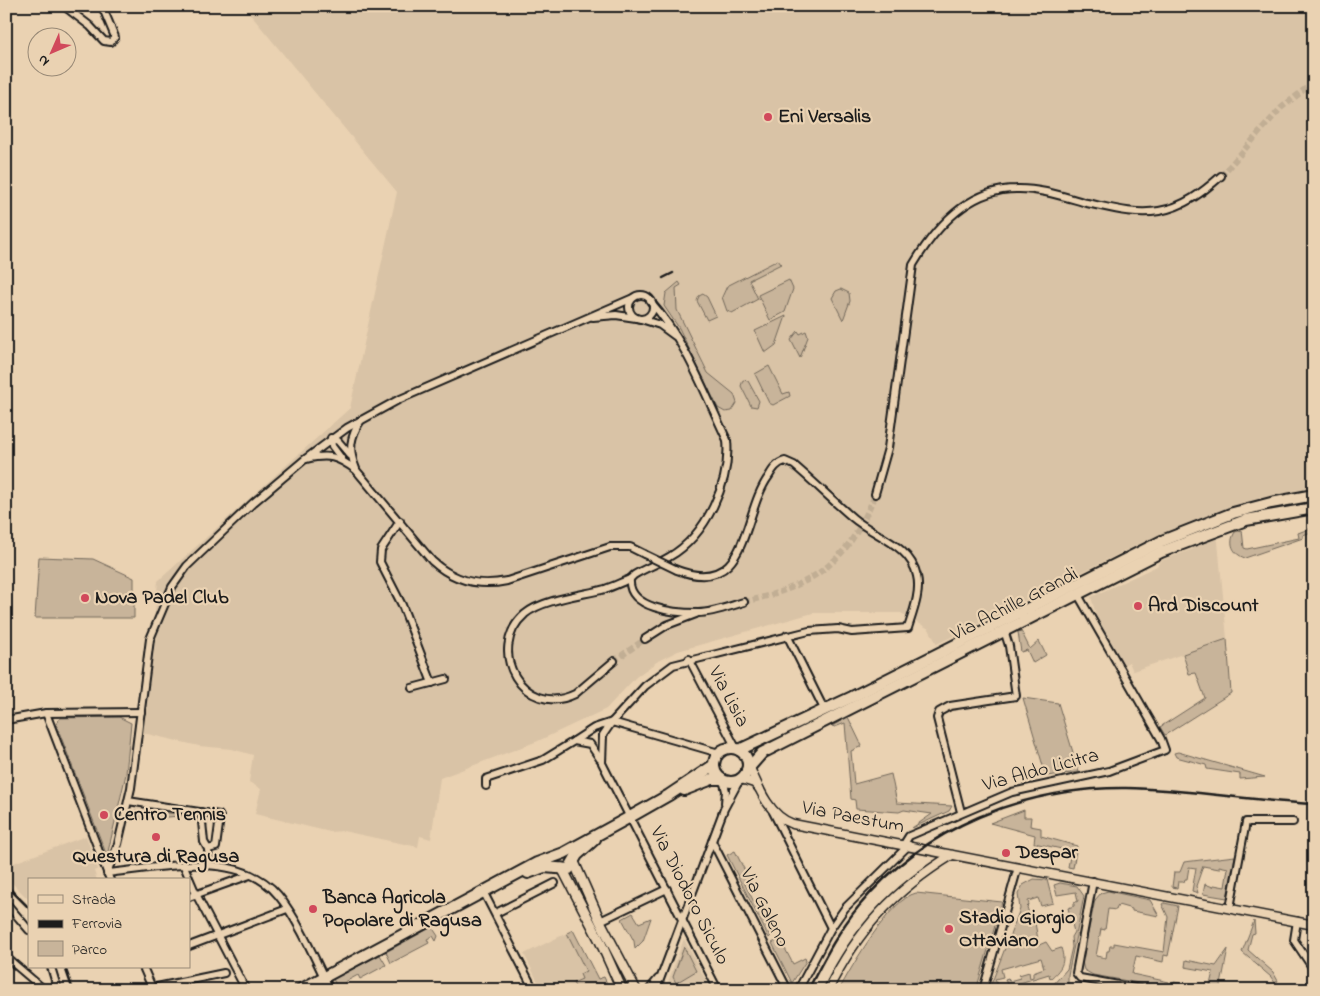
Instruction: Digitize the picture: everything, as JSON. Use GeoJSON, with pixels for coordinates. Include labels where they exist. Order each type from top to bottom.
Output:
{"type":"FeatureCollection","features":[{"type":"Feature","properties":{"kind":"main road","name":"Via Achille Grandi"},"geometry":{"type":"LineString","coordinates":[[738,750],[824,710],[1162,541],[1258,506],[1314,495]]}},
{"type":"Feature","properties":{"kind":"main road","name":"Via Achille Grandi"},"geometry":{"type":"LineString","coordinates":[[1218,519],[1314,500]]}},
{"type":"Feature","properties":{"kind":"main road","name":"Via Achille Grandi"},"geometry":{"type":"LineString","coordinates":[[745,771],[762,753],[1077,593],[1195,537],[1246,520],[1314,508]]}},
{"type":"Feature","properties":{"kind":"main road"},"geometry":{"type":"LineString","coordinates":[[300,990],[484,893],[546,858],[563,854],[600,834],[669,795],[714,765],[719,753],[728,749],[738,750],[745,771],[732,782],[712,779],[669,795]]}},
{"type":"Feature","properties":{"kind":"main road"},"geometry":{"type":"LineString","coordinates":[[714,765],[722,779]]}},
{"type":"Feature","properties":{"kind":"main road"},"geometry":{"type":"LineString","coordinates":[[504,882],[544,867],[568,869],[600,834]]}},
{"type":"Feature","properties":{"kind":"main road"},"geometry":{"type":"LineString","coordinates":[[563,854],[572,856],[600,921],[636,990]]}},
{"type":"Feature","properties":{"kind":"main road"},"geometry":{"type":"LineString","coordinates":[[563,854],[558,860],[561,868],[600,941],[622,990]]}},
{"type":"Feature","properties":{"kind":"street"},"geometry":{"type":"LineString","coordinates":[[64,6],[90,26],[104,41],[111,42],[115,37],[102,6]]}},
{"type":"Feature","properties":{"kind":"street"},"geometry":{"type":"LineString","coordinates":[[875,494],[888,448],[913,265],[927,241],[946,218],[989,194],[1016,189],[1060,196],[1121,211],[1159,211],[1190,201],[1221,176]]}},
{"type":"Feature","properties":{"kind":"street"},"geometry":{"type":"LineString","coordinates":[[108,876],[128,801],[150,639],[172,587],[187,566],[304,460],[331,438],[362,419],[398,400],[641,295],[650,301],[670,323],[680,340],[727,440],[728,456],[712,512],[687,545],[670,557],[608,588],[531,610],[515,627],[509,645],[511,669],[518,682],[535,695],[550,699],[568,697],[575,694],[614,661]]}},
{"type":"Feature","properties":{"kind":"street"},"geometry":{"type":"LineString","coordinates":[[633,298],[629,308],[638,318],[660,324],[680,340]]}},
{"type":"Feature","properties":{"kind":"street"},"geometry":{"type":"LineString","coordinates":[[582,319],[602,316],[647,317],[651,311],[650,301]]}},
{"type":"Feature","properties":{"kind":"street"},"geometry":{"type":"LineString","coordinates":[[351,456],[352,434],[362,419]]}},
{"type":"Feature","properties":{"kind":"street"},"geometry":{"type":"LineString","coordinates":[[331,438],[338,440],[351,456],[356,470]]}},
{"type":"Feature","properties":{"kind":"street"},"geometry":{"type":"LineString","coordinates":[[331,438],[332,446],[343,460],[356,470],[432,561],[443,571],[467,582],[479,584],[507,581],[610,547],[630,547],[686,573],[708,574],[726,568],[739,552],[761,486],[777,464],[785,461],[794,464],[855,520],[891,542],[910,560],[917,576],[916,599],[908,628],[852,632],[838,629],[809,631],[689,659],[673,665],[646,686],[612,722],[603,736],[602,763]]}},
{"type":"Feature","properties":{"kind":"street"},"geometry":{"type":"LineString","coordinates":[[304,460],[323,455],[343,460]]}},
{"type":"Feature","properties":{"kind":"street"},"geometry":{"type":"LineString","coordinates":[[400,521],[381,550],[380,562],[402,605],[432,683]]}},
{"type":"Feature","properties":{"kind":"street"},"geometry":{"type":"LineString","coordinates":[[630,578],[632,593],[646,603],[668,610],[700,613]]}},
{"type":"Feature","properties":{"kind":"street","name":"Via Aldo Licitra"},"geometry":{"type":"LineString","coordinates":[[798,990],[831,928],[859,892],[906,844],[909,836],[961,812],[1012,792],[1109,770],[1164,750],[1161,739],[1077,593]]}},
{"type":"Feature","properties":{"kind":"street"},"geometry":{"type":"LineString","coordinates":[[645,639],[667,625],[700,613],[744,602]]}},
{"type":"Feature","properties":{"kind":"street"},"geometry":{"type":"LineString","coordinates":[[961,812],[937,718],[939,712],[950,706],[1016,696],[1009,646],[1004,630]]}},
{"type":"Feature","properties":{"kind":"street"},"geometry":{"type":"LineString","coordinates":[[787,635],[824,710]]}},
{"type":"Feature","properties":{"kind":"street","name":"Via Lisia"},"geometry":{"type":"LineString","coordinates":[[689,659],[738,750]]}},
{"type":"Feature","properties":{"kind":"street"},"geometry":{"type":"LineString","coordinates":[[412,688],[446,679]]}},
{"type":"Feature","properties":{"kind":"street"},"geometry":{"type":"LineString","coordinates":[[6,720],[46,713],[141,712]]}},
{"type":"Feature","properties":{"kind":"street"},"geometry":{"type":"LineString","coordinates":[[46,713],[108,876]]}},
{"type":"Feature","properties":{"kind":"street"},"geometry":{"type":"LineString","coordinates":[[486,786],[486,779],[543,760],[594,728],[612,722],[719,753]]}},
{"type":"Feature","properties":{"kind":"street","name":"Via Diodoro Siculo"},"geometry":{"type":"LineString","coordinates":[[574,741],[590,744],[602,763],[718,990]]}},
{"type":"Feature","properties":{"kind":"street"},"geometry":{"type":"LineString","coordinates":[[656,990],[681,918],[724,809],[745,771],[763,793]]}},
{"type":"Feature","properties":{"kind":"street","name":"Via Paestum"},"geometry":{"type":"LineString","coordinates":[[745,771],[763,793],[772,810],[780,818],[794,824],[906,844],[952,855],[1314,925]]}},
{"type":"Feature","properties":{"kind":"street"},"geometry":{"type":"LineString","coordinates":[[722,779],[726,790],[724,809]]}},
{"type":"Feature","properties":{"kind":"street"},"geometry":{"type":"LineString","coordinates":[[128,801],[220,816],[216,847],[208,849]]}},
{"type":"Feature","properties":{"kind":"street"},"geometry":{"type":"LineString","coordinates":[[772,810],[831,928]]}},
{"type":"Feature","properties":{"kind":"street"},"geometry":{"type":"LineString","coordinates":[[201,812],[204,842],[208,849],[209,865]]}},
{"type":"Feature","properties":{"kind":"street"},"geometry":{"type":"LineString","coordinates":[[1230,908],[1246,822],[1293,822]]}},
{"type":"Feature","properties":{"kind":"street","name":"Via Galeno"},"geometry":{"type":"LineString","coordinates":[[712,841],[788,990]]}},
{"type":"Feature","properties":{"kind":"street"},"geometry":{"type":"LineString","coordinates":[[828,990],[869,922],[894,896],[921,874],[952,855]]}},
{"type":"Feature","properties":{"kind":"street"},"geometry":{"type":"LineString","coordinates":[[108,876],[184,866],[209,865],[236,869],[250,875],[274,890],[287,909],[330,990]]}},
{"type":"Feature","properties":{"kind":"street"},"geometry":{"type":"LineString","coordinates":[[184,866],[189,878]]}},
{"type":"Feature","properties":{"kind":"street"},"geometry":{"type":"LineString","coordinates":[[983,990],[1018,867]]}},
{"type":"Feature","properties":{"kind":"street"},"geometry":{"type":"LineString","coordinates":[[190,897],[250,875]]}},
{"type":"Feature","properties":{"kind":"street"},"geometry":{"type":"LineString","coordinates":[[190,880],[246,990]]}},
{"type":"Feature","properties":{"kind":"street"},"geometry":{"type":"LineString","coordinates":[[1093,881],[1076,973],[1080,978],[1146,990]]}},
{"type":"Feature","properties":{"kind":"street"},"geometry":{"type":"LineString","coordinates":[[496,913],[555,883]]}},
{"type":"Feature","properties":{"kind":"street"},"geometry":{"type":"LineString","coordinates":[[600,921],[667,889]]}},
{"type":"Feature","properties":{"kind":"street"},"geometry":{"type":"LineString","coordinates":[[484,893],[496,913],[534,990]]}},
{"type":"Feature","properties":{"kind":"street"},"geometry":{"type":"LineString","coordinates":[[6,902],[28,929]]}},
{"type":"Feature","properties":{"kind":"street"},"geometry":{"type":"LineString","coordinates":[[190,946],[287,909]]}},
{"type":"Feature","properties":{"kind":"street"},"geometry":{"type":"LineString","coordinates":[[1297,921],[1294,940],[1314,970]]}},
{"type":"Feature","properties":{"kind":"street"},"geometry":{"type":"LineString","coordinates":[[6,957],[40,988]]}},
{"type":"Feature","properties":{"kind":"street"},"geometry":{"type":"LineString","coordinates":[[50,968],[58,990]]}},
{"type":"Feature","properties":{"kind":"street"},"geometry":{"type":"LineString","coordinates":[[143,968],[152,989],[224,973]]}},
{"type":"Feature","properties":{"kind":"street"},"geometry":{"type":"LineString","coordinates":[[649,990],[662,974]]}},
{"type":"Feature","properties":{"kind":"shaded area"},"geometry":{"type":"Polygon","coordinates":[[[252,6],[1314,6],[1314,490],[1240,507],[1143,542],[937,644],[929,629],[901,613],[813,613],[678,651],[658,661],[636,677],[606,709],[538,741],[440,778],[431,839],[420,836],[418,847],[343,831],[330,832],[255,814],[261,789],[249,782],[253,755],[232,749],[199,746],[143,733],[158,581],[350,408],[397,192],[250,14],[252,6]]]}},
{"type":"Feature","properties":{"kind":"shaded area","name":"Ard Discount"},"geometry":{"type":"Polygon","coordinates":[[[1215,538],[1218,542],[1227,639],[1133,671],[1129,662],[1124,665],[1096,615],[1091,597],[1157,566],[1160,561],[1193,549],[1196,544],[1215,538]]]}},
{"type":"Feature","properties":{"kind":"shaded area"},"geometry":{"type":"Polygon","coordinates":[[[86,836],[98,869],[94,871],[96,878],[28,878],[28,899],[6,877],[6,866],[86,836]]]}},
{"type":"Feature","properties":{"kind":"shaded area"},"geometry":{"type":"Polygon","coordinates":[[[573,930],[598,979],[577,990],[542,990],[524,954],[573,930]]]}},
{"type":"Feature","properties":{"kind":"shaded area"},"geometry":{"type":"Polygon","coordinates":[[[684,939],[711,990],[665,990],[684,939]]]}},
{"type":"Feature","properties":{"kind":"green space"},"geometry":{"type":"Polygon","coordinates":[[[778,260],[781,264],[749,280],[758,299],[732,313],[727,311],[722,297],[727,286],[778,260]]]}},
{"type":"Feature","properties":{"kind":"green space"},"geometry":{"type":"Polygon","coordinates":[[[789,280],[793,289],[785,312],[770,320],[758,295],[789,280]]]}},
{"type":"Feature","properties":{"kind":"green space"},"geometry":{"type":"Polygon","coordinates":[[[679,282],[681,285],[676,288],[677,310],[708,373],[734,394],[737,403],[732,411],[725,412],[718,408],[679,328],[664,306],[666,293],[679,282]]]}},
{"type":"Feature","properties":{"kind":"green space"},"geometry":{"type":"Polygon","coordinates":[[[841,289],[849,293],[850,301],[843,320],[832,298],[836,291],[841,289]]]}},
{"type":"Feature","properties":{"kind":"green space"},"geometry":{"type":"Polygon","coordinates":[[[703,294],[707,297],[716,316],[707,320],[697,301],[699,296],[703,294]]]}},
{"type":"Feature","properties":{"kind":"green space"},"geometry":{"type":"Polygon","coordinates":[[[786,316],[776,345],[765,353],[755,331],[786,316]]]}},
{"type":"Feature","properties":{"kind":"green space"},"geometry":{"type":"Polygon","coordinates":[[[798,331],[800,334],[806,331],[808,337],[800,358],[791,340],[798,331]]]}},
{"type":"Feature","properties":{"kind":"green space"},"geometry":{"type":"Polygon","coordinates":[[[769,366],[783,394],[789,392],[790,396],[773,405],[769,403],[755,374],[769,366]]]}},
{"type":"Feature","properties":{"kind":"green space"},"geometry":{"type":"Polygon","coordinates":[[[743,380],[748,381],[759,401],[757,407],[751,406],[741,386],[743,380]]]}},
{"type":"Feature","properties":{"kind":"green space"},"geometry":{"type":"Polygon","coordinates":[[[1314,527],[1314,531],[1303,535],[1303,538],[1245,558],[1237,554],[1232,544],[1235,532],[1242,530],[1244,548],[1247,549],[1299,538],[1298,533],[1314,527]]]}},
{"type":"Feature","properties":{"kind":"green space","name":"Nova Padel Club"},"geometry":{"type":"Polygon","coordinates":[[[39,557],[93,559],[134,578],[134,618],[35,618],[39,557]]]}},
{"type":"Feature","properties":{"kind":"green space"},"geometry":{"type":"Polygon","coordinates":[[[1021,631],[1030,649],[1039,641],[1046,655],[1033,663],[1027,650],[1021,652],[1018,632],[1021,631]]]}},
{"type":"Feature","properties":{"kind":"green space"},"geometry":{"type":"Polygon","coordinates":[[[1227,639],[1231,693],[1165,735],[1160,727],[1205,698],[1196,673],[1189,674],[1183,654],[1227,639]]]}},
{"type":"Feature","properties":{"kind":"green space"},"geometry":{"type":"Polygon","coordinates":[[[1023,698],[1058,703],[1079,772],[1046,776],[1023,698]]]}},
{"type":"Feature","properties":{"kind":"green space","name":"Centro Tennis"},"geometry":{"type":"Polygon","coordinates":[[[119,717],[131,723],[126,774],[107,856],[56,724],[60,718],[119,717]]]}},
{"type":"Feature","properties":{"kind":"green space"},"geometry":{"type":"Polygon","coordinates":[[[848,717],[862,746],[851,751],[854,784],[891,774],[897,803],[952,806],[949,811],[912,828],[932,814],[904,810],[899,812],[856,809],[855,800],[851,799],[845,723],[835,727],[832,726],[848,717]]]}},
{"type":"Feature","properties":{"kind":"green space"},"geometry":{"type":"Polygon","coordinates":[[[1178,752],[1265,777],[1240,779],[1240,774],[1207,769],[1206,765],[1176,757],[1174,753],[1178,752]]]}},
{"type":"Feature","properties":{"kind":"green space"},"geometry":{"type":"Polygon","coordinates":[[[135,810],[190,815],[136,820],[135,810]]]}},
{"type":"Feature","properties":{"kind":"green space"},"geometry":{"type":"Polygon","coordinates":[[[1024,810],[1024,817],[1031,817],[1030,826],[1041,828],[1041,836],[1077,846],[1073,868],[1068,867],[1071,851],[1034,843],[1035,835],[990,823],[1024,810]]]}},
{"type":"Feature","properties":{"kind":"green space"},"geometry":{"type":"Polygon","coordinates":[[[735,851],[749,879],[744,882],[771,936],[769,938],[727,855],[735,851]]]}},
{"type":"Feature","properties":{"kind":"green space"},"geometry":{"type":"Polygon","coordinates":[[[1235,856],[1227,898],[1203,894],[1205,884],[1213,887],[1214,885],[1225,887],[1228,868],[1219,866],[1219,869],[1203,866],[1196,886],[1198,893],[1192,891],[1196,868],[1189,867],[1187,879],[1184,882],[1178,882],[1177,888],[1172,887],[1174,872],[1180,872],[1184,862],[1235,856]]]}},
{"type":"Feature","properties":{"kind":"green space"},"geometry":{"type":"Polygon","coordinates":[[[1034,879],[1047,880],[1053,903],[1041,906],[1038,898],[1028,901],[1029,905],[1027,907],[1032,923],[1035,923],[1039,945],[1046,942],[1052,951],[1061,948],[1062,965],[1050,979],[1049,974],[1010,986],[1007,985],[1005,979],[1008,978],[1009,981],[1020,978],[1019,975],[1029,972],[1030,978],[1033,977],[1033,972],[1044,968],[1041,958],[1001,969],[1003,977],[995,979],[999,990],[989,990],[1020,909],[1018,894],[1023,885],[1034,879]]]}},
{"type":"Feature","properties":{"kind":"green space"},"geometry":{"type":"Polygon","coordinates":[[[1060,883],[1077,886],[1084,896],[1068,975],[1068,990],[1053,990],[1052,986],[1067,969],[1072,947],[1071,937],[1074,932],[1068,908],[1074,906],[1074,903],[1078,901],[1076,892],[1057,895],[1054,885],[1060,883]]]}},
{"type":"Feature","properties":{"kind":"green space"},"geometry":{"type":"Polygon","coordinates":[[[1108,891],[1150,900],[1159,916],[1132,911],[1132,909],[1118,905],[1116,910],[1108,909],[1105,930],[1101,929],[1096,956],[1106,958],[1107,951],[1109,951],[1110,946],[1114,946],[1114,943],[1164,952],[1168,917],[1162,904],[1178,906],[1168,956],[1164,955],[1163,962],[1136,956],[1132,974],[1169,982],[1168,988],[1093,975],[1084,970],[1082,962],[1095,900],[1101,893],[1108,891]]]}},
{"type":"Feature","properties":{"kind":"green space","name":"Stadio Giorgio Ottaviano"},"geometry":{"type":"Polygon","coordinates":[[[916,893],[1002,902],[976,990],[839,990],[862,950],[884,920],[895,907],[916,893]]]}},
{"type":"Feature","properties":{"kind":"green space"},"geometry":{"type":"Polygon","coordinates":[[[633,913],[639,923],[651,918],[643,941],[635,949],[634,941],[622,919],[633,913]]]}},
{"type":"Feature","properties":{"kind":"green space"},"geometry":{"type":"Polygon","coordinates":[[[1254,921],[1255,933],[1252,934],[1248,950],[1273,972],[1278,981],[1275,983],[1271,977],[1242,952],[1254,921]]]}},
{"type":"Feature","properties":{"kind":"green space"},"geometry":{"type":"Polygon","coordinates":[[[432,927],[438,936],[436,941],[433,936],[427,939],[429,943],[391,963],[386,952],[432,927]]]}},
{"type":"Feature","properties":{"kind":"green space"},"geometry":{"type":"Polygon","coordinates":[[[573,930],[598,979],[604,977],[610,990],[577,990],[573,983],[582,979],[580,974],[586,971],[567,933],[573,930]]]}},
{"type":"Feature","properties":{"kind":"green space"},"geometry":{"type":"Polygon","coordinates":[[[780,939],[793,964],[805,958],[806,961],[792,983],[772,943],[780,939]]]}},
{"type":"Feature","properties":{"kind":"green space"},"geometry":{"type":"Polygon","coordinates":[[[684,947],[696,971],[676,983],[673,977],[684,947]]]}},
{"type":"Feature","properties":{"kind":"green space"},"geometry":{"type":"Polygon","coordinates":[[[1228,949],[1220,990],[1172,989],[1174,982],[1209,989],[1213,972],[1185,967],[1186,960],[1216,966],[1228,949]]]}},
{"type":"Feature","properties":{"kind":"green space"},"geometry":{"type":"Polygon","coordinates":[[[380,955],[386,965],[360,979],[358,975],[345,982],[347,986],[338,990],[333,979],[380,955]]]}},
{"type":"Feature","properties":{"kind":"tunnel"},"geometry":{"type":"LineString","coordinates":[[1221,176],[1281,108],[1314,82]]}},
{"type":"Feature","properties":{"kind":"tunnel"},"geometry":{"type":"LineString","coordinates":[[744,602],[769,596],[790,588],[826,568],[841,554],[853,537],[865,518],[875,494]]}},
{"type":"Feature","properties":{"kind":"tunnel"},"geometry":{"type":"LineString","coordinates":[[614,661],[645,639]]}},
{"type":"Feature","properties":{"kind":"railway"},"geometry":{"type":"LineString","coordinates":[[663,278],[673,273]]}},
{"type":"Feature","properties":{"kind":"railway"},"geometry":{"type":"LineString","coordinates":[[808,990],[831,946],[844,926],[859,906],[885,878],[914,854],[945,834],[979,817],[1014,804],[1050,795],[1126,788],[1173,790],[1314,804]]}},
{"type":"Feature","properties":{"kind":"railway"},"geometry":{"type":"LineString","coordinates":[[6,885],[28,907]]}},
{"type":"Feature","properties":{"kind":"railway"},"geometry":{"type":"LineString","coordinates":[[65,968],[73,990]]}},
{"type":"Feature","properties":{"kind":"place","name":"Eni Versalis"},"geometry":{"type":"Point","coordinates":[768,117]}},
{"type":"Feature","properties":{"kind":"place","name":"Nova Padel Club"},"geometry":{"type":"Point","coordinates":[85,598]}},
{"type":"Feature","properties":{"kind":"place","name":"Ard Discount"},"geometry":{"type":"Point","coordinates":[1138,606]}},
{"type":"Feature","properties":{"kind":"place","name":"Centro Tennis"},"geometry":{"type":"Point","coordinates":[104,815]}},
{"type":"Feature","properties":{"kind":"place","name":"Questura di Ragusa"},"geometry":{"type":"Point","coordinates":[156,837]}},
{"type":"Feature","properties":{"kind":"place","name":"Despar"},"geometry":{"type":"Point","coordinates":[1006,853]}},
{"type":"Feature","properties":{"kind":"place","name":"Banca Agricola Popolare di Ragusa"},"geometry":{"type":"Point","coordinates":[313,909]}},
{"type":"Feature","properties":{"kind":"place","name":"Stadio Giorgio Ottaviano"},"geometry":{"type":"Point","coordinates":[949,929]}}]}
